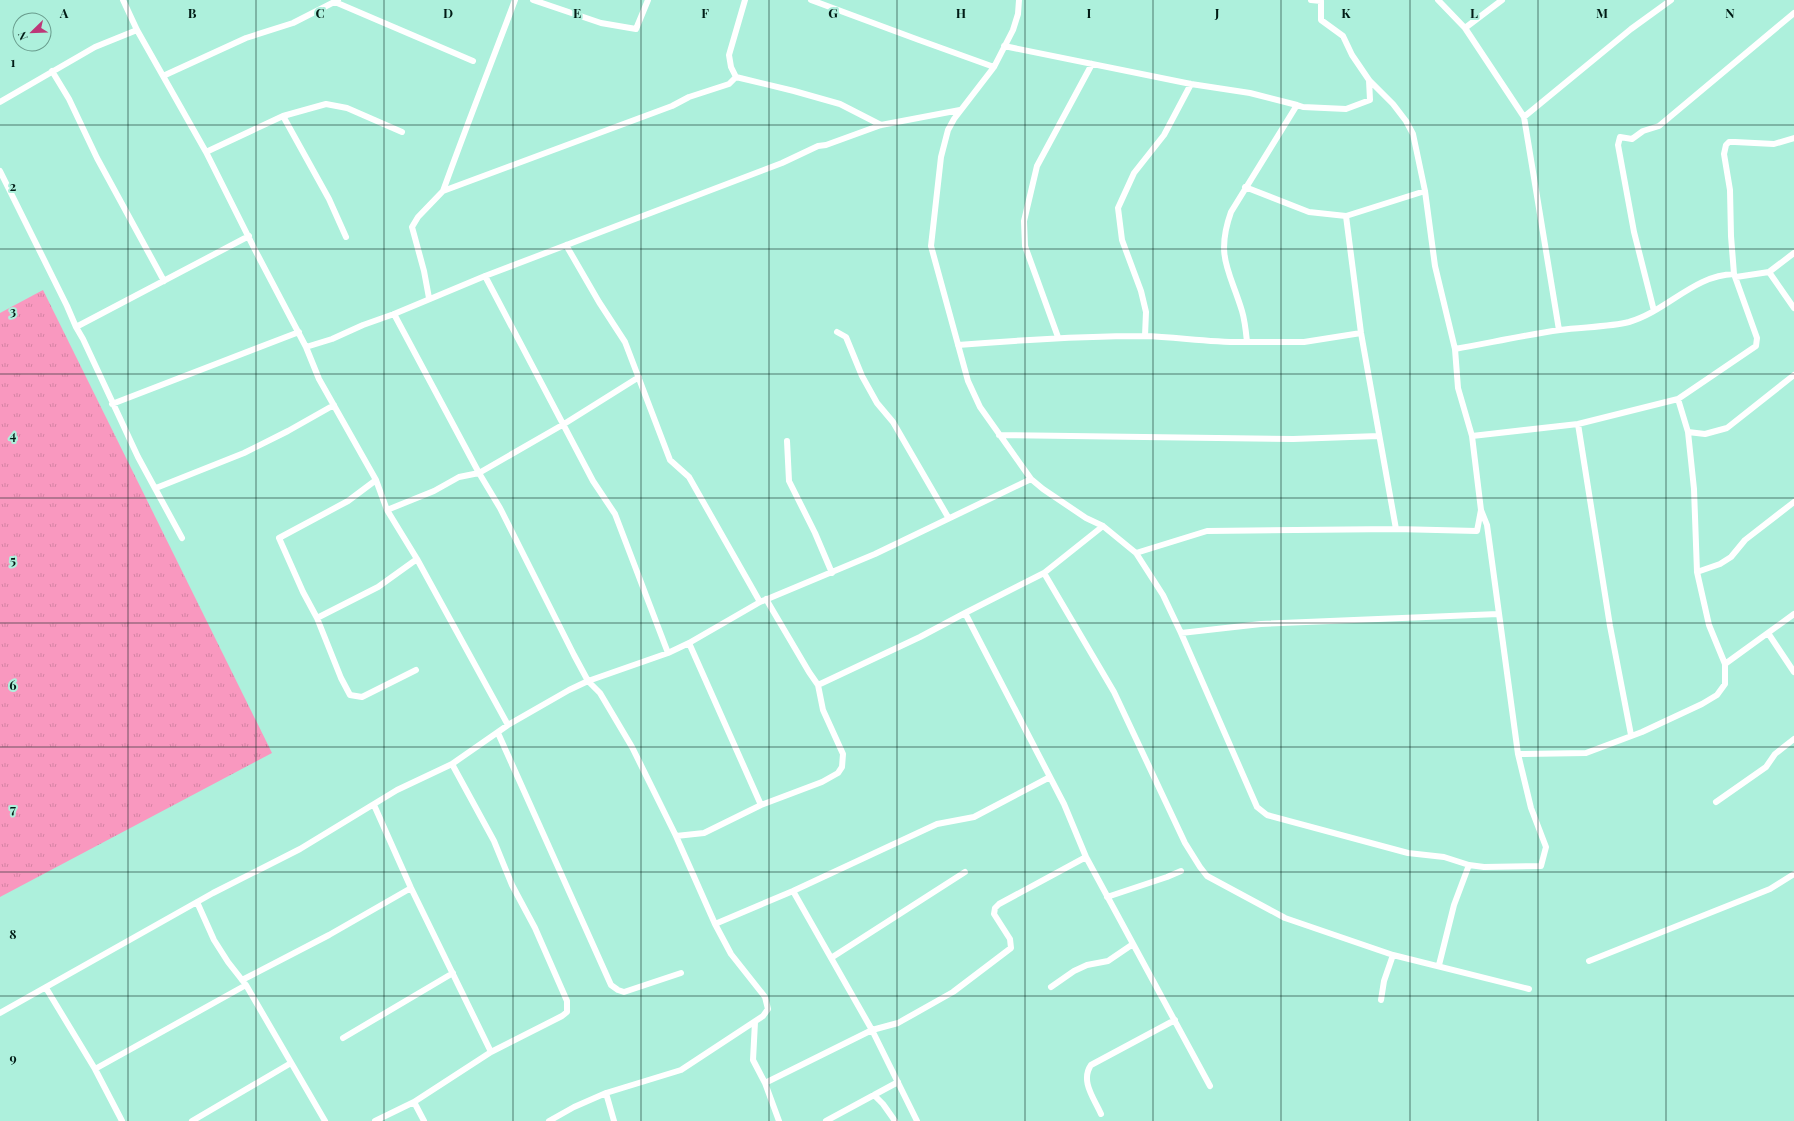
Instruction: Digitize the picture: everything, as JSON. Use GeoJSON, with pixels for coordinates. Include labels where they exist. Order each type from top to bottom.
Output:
{"type":"FeatureCollection","features":[{"type":"Feature","properties":{"kind":"street"},"geometry":{"type":"LineString","coordinates":[[123,0],[137,30],[206,152],[250,236],[254,248],[299,332],[319,379],[376,480],[387,510],[417,559],[508,725]]}},
{"type":"Feature","properties":{"kind":"street"},"geometry":{"type":"LineString","coordinates":[[429,298],[424,271],[412,227],[418,217],[443,191],[468,120],[489,70],[515,0]]}},
{"type":"Feature","properties":{"kind":"street"},"geometry":{"type":"LineString","coordinates":[[533,0],[601,23],[636,29],[648,0]]}},
{"type":"Feature","properties":{"kind":"street"},"geometry":{"type":"LineString","coordinates":[[745,0],[729,55],[731,67],[736,77],[840,104],[881,125]]}},
{"type":"Feature","properties":{"kind":"street"},"geometry":{"type":"LineString","coordinates":[[812,0],[994,66]]}},
{"type":"Feature","properties":{"kind":"street"},"geometry":{"type":"LineString","coordinates":[[1019,0],[1018,14],[994,66],[978,89],[960,110],[948,130],[941,158],[931,246],[968,381],[980,407],[1031,479],[1043,490],[1086,518],[1103,526],[1136,553],[1163,595],[1257,807],[1267,815],[1408,853],[1444,857],[1469,864],[1484,866],[1541,866],[1546,848],[1531,808],[1518,754],[1487,524],[1481,510],[1472,436],[1458,388],[1454,349],[1435,266],[1425,191],[1413,134],[1406,121],[1393,104],[1369,80],[1352,55],[1343,36],[1321,20],[1322,0],[1311,0]]}},
{"type":"Feature","properties":{"kind":"street"},"geometry":{"type":"LineString","coordinates":[[1438,0],[1465,28],[1524,117],[1559,330]]}},
{"type":"Feature","properties":{"kind":"street"},"geometry":{"type":"LineString","coordinates":[[1465,28],[1502,0]]}},
{"type":"Feature","properties":{"kind":"street"},"geometry":{"type":"LineString","coordinates":[[1524,117],[1631,29],[1671,0]]}},
{"type":"Feature","properties":{"kind":"street"},"geometry":{"type":"LineString","coordinates":[[163,76],[246,38],[293,23],[337,1],[473,61]]}},
{"type":"Feature","properties":{"kind":"street"},"geometry":{"type":"LineString","coordinates":[[1654,311],[1634,232],[1618,146],[1620,137],[1632,138],[1643,131],[1659,126],[1794,14]]}},
{"type":"Feature","properties":{"kind":"street"},"geometry":{"type":"LineString","coordinates":[[0,102],[95,47],[137,30]]}},
{"type":"Feature","properties":{"kind":"street"},"geometry":{"type":"LineString","coordinates":[[1004,46],[1191,84],[1250,93],[1303,107],[1346,109],[1361,104],[1370,100],[1369,80]]}},
{"type":"Feature","properties":{"kind":"street"},"geometry":{"type":"LineString","coordinates":[[1058,337],[1025,246],[1024,221],[1038,166],[1092,64]]}},
{"type":"Feature","properties":{"kind":"street"},"geometry":{"type":"LineString","coordinates":[[52,71],[69,99],[96,158],[164,282]]}},
{"type":"Feature","properties":{"kind":"street"},"geometry":{"type":"LineString","coordinates":[[443,191],[672,106],[689,97],[729,84],[736,77]]}},
{"type":"Feature","properties":{"kind":"street"},"geometry":{"type":"LineString","coordinates":[[1145,336],[1146,312],[1141,291],[1122,240],[1118,208],[1134,173],[1164,135],[1191,84]]}},
{"type":"Feature","properties":{"kind":"street"},"geometry":{"type":"LineString","coordinates":[[206,152],[283,116],[326,104],[347,108],[402,132]]}},
{"type":"Feature","properties":{"kind":"street"},"geometry":{"type":"LineString","coordinates":[[1247,342],[1242,311],[1226,267],[1224,254],[1227,224],[1231,212],[1245,187],[1297,105]]}},
{"type":"Feature","properties":{"kind":"street"},"geometry":{"type":"LineString","coordinates":[[306,347],[332,339],[485,276],[782,164],[818,146],[826,146],[881,125],[960,110]]}},
{"type":"Feature","properties":{"kind":"street"},"geometry":{"type":"LineString","coordinates":[[283,116],[329,199],[346,237]]}},
{"type":"Feature","properties":{"kind":"street"},"geometry":{"type":"LineString","coordinates":[[1472,436],[1578,424],[1678,399],[1756,346],[1757,338],[1735,276],[1731,236],[1730,190],[1724,154],[1726,145],[1729,142],[1774,144],[1794,138]]}},
{"type":"Feature","properties":{"kind":"street"},"geometry":{"type":"LineString","coordinates":[[0,171],[67,306],[138,457],[182,538]]}},
{"type":"Feature","properties":{"kind":"street"},"geometry":{"type":"LineString","coordinates":[[1245,187],[1309,212],[1346,216],[1425,191]]}},
{"type":"Feature","properties":{"kind":"street"},"geometry":{"type":"LineString","coordinates":[[1346,216],[1361,334],[1396,529]]}},
{"type":"Feature","properties":{"kind":"street"},"geometry":{"type":"LineString","coordinates":[[76,327],[250,236]]}},
{"type":"Feature","properties":{"kind":"street"},"geometry":{"type":"LineString","coordinates":[[566,245],[599,302],[625,342],[639,377],[650,412],[670,460],[689,477],[763,600],[818,685],[823,710],[843,754],[842,767],[838,774],[822,782],[761,806],[704,833],[676,836]]}},
{"type":"Feature","properties":{"kind":"street"},"geometry":{"type":"LineString","coordinates":[[1454,349],[1559,330],[1629,322],[1654,311],[1705,280],[1721,275],[1735,276],[1769,272],[1794,253]]}},
{"type":"Feature","properties":{"kind":"street"},"geometry":{"type":"LineString","coordinates":[[1769,272],[1794,308]]}},
{"type":"Feature","properties":{"kind":"street"},"geometry":{"type":"LineString","coordinates":[[485,276],[593,481],[615,514],[668,653]]}},
{"type":"Feature","properties":{"kind":"street"},"geometry":{"type":"LineString","coordinates":[[394,314],[479,473],[500,508],[588,681],[600,693],[632,747],[676,836],[715,924],[731,954],[765,997],[768,1008],[763,1016],[681,1070],[606,1093],[574,1107],[550,1121]]}},
{"type":"Feature","properties":{"kind":"street"},"geometry":{"type":"LineString","coordinates":[[112,404],[299,332]]}},
{"type":"Feature","properties":{"kind":"street"},"geometry":{"type":"LineString","coordinates":[[837,332],[846,337],[862,376],[877,403],[893,422],[948,518]]}},
{"type":"Feature","properties":{"kind":"street"},"geometry":{"type":"LineString","coordinates":[[958,345],[1058,337],[1145,336],[1227,343],[1304,342],[1361,334]]}},
{"type":"Feature","properties":{"kind":"street"},"geometry":{"type":"LineString","coordinates":[[1688,432],[1705,434],[1727,428],[1794,375]]}},
{"type":"Feature","properties":{"kind":"street"},"geometry":{"type":"LineString","coordinates":[[387,510],[434,491],[458,477],[479,473],[564,424],[639,377]]}},
{"type":"Feature","properties":{"kind":"street"},"geometry":{"type":"LineString","coordinates":[[1518,754],[1586,753],[1702,704],[1717,695],[1725,684],[1725,664],[1709,625],[1697,572],[1694,489],[1688,432],[1678,399]]}},
{"type":"Feature","properties":{"kind":"street"},"geometry":{"type":"LineString","coordinates":[[156,488],[244,453],[288,431],[334,405]]}},
{"type":"Feature","properties":{"kind":"street"},"geometry":{"type":"LineString","coordinates":[[1578,424],[1610,626],[1631,735]]}},
{"type":"Feature","properties":{"kind":"street"},"geometry":{"type":"LineString","coordinates":[[999,435],[1293,439],[1379,436]]}},
{"type":"Feature","properties":{"kind":"street"},"geometry":{"type":"LineString","coordinates":[[786,441],[789,481],[815,533],[832,573]]}},
{"type":"Feature","properties":{"kind":"street"},"geometry":{"type":"LineString","coordinates":[[0,1013],[196,902],[300,848],[397,790],[452,764],[508,725],[569,690],[588,681],[668,653],[689,643],[763,600],[832,573],[1031,479]]}},
{"type":"Feature","properties":{"kind":"street"},"geometry":{"type":"LineString","coordinates":[[376,480],[348,501],[279,538],[303,592],[317,618],[341,678],[350,695],[362,697],[416,670]]}},
{"type":"Feature","properties":{"kind":"street"},"geometry":{"type":"LineString","coordinates":[[1697,572],[1720,564],[1731,557],[1745,540],[1794,502]]}},
{"type":"Feature","properties":{"kind":"street"},"geometry":{"type":"LineString","coordinates":[[1136,553],[1207,531],[1396,529],[1477,531],[1481,510]]}},
{"type":"Feature","properties":{"kind":"street"},"geometry":{"type":"LineString","coordinates":[[818,685],[920,637],[1044,573],[1103,526]]}},
{"type":"Feature","properties":{"kind":"street"},"geometry":{"type":"LineString","coordinates":[[317,618],[338,609],[378,587],[417,559]]}},
{"type":"Feature","properties":{"kind":"street"},"geometry":{"type":"LineString","coordinates":[[1044,573],[1114,692],[1186,843],[1207,876],[1285,918],[1393,955],[1439,965],[1529,989]]}},
{"type":"Feature","properties":{"kind":"street"},"geometry":{"type":"LineString","coordinates":[[965,613],[1033,741],[1064,804],[1086,857],[1210,1086]]}},
{"type":"Feature","properties":{"kind":"street"},"geometry":{"type":"LineString","coordinates":[[1181,633],[1260,624],[1498,614]]}},
{"type":"Feature","properties":{"kind":"street"},"geometry":{"type":"LineString","coordinates":[[1725,664],[1794,614]]}},
{"type":"Feature","properties":{"kind":"street"},"geometry":{"type":"LineString","coordinates":[[1768,633],[1794,672]]}},
{"type":"Feature","properties":{"kind":"street"},"geometry":{"type":"LineString","coordinates":[[689,643],[761,806]]}},
{"type":"Feature","properties":{"kind":"street"},"geometry":{"type":"LineString","coordinates":[[498,733],[611,985],[624,992],[681,973]]}},
{"type":"Feature","properties":{"kind":"street"},"geometry":{"type":"LineString","coordinates":[[1716,802],[1766,768],[1775,754],[1794,739]]}},
{"type":"Feature","properties":{"kind":"street"},"geometry":{"type":"LineString","coordinates":[[375,1121],[414,1102],[491,1052],[562,1016],[567,1012],[567,1001],[535,928],[512,886],[494,841],[452,764]]}},
{"type":"Feature","properties":{"kind":"street"},"geometry":{"type":"LineString","coordinates":[[715,924],[793,891],[937,824],[974,817],[1050,777]]}},
{"type":"Feature","properties":{"kind":"street"},"geometry":{"type":"LineString","coordinates":[[374,805],[411,888],[454,973],[491,1052]]}},
{"type":"Feature","properties":{"kind":"street"},"geometry":{"type":"LineString","coordinates":[[765,1083],[872,1030],[898,1023],[953,992],[1011,948],[1010,939],[994,914],[995,908],[999,904],[1086,857]]}},
{"type":"Feature","properties":{"kind":"street"},"geometry":{"type":"LineString","coordinates":[[1439,965],[1454,905],[1469,864]]}},
{"type":"Feature","properties":{"kind":"street"},"geometry":{"type":"LineString","coordinates":[[1107,896],[1167,877],[1181,871]]}},
{"type":"Feature","properties":{"kind":"street"},"geometry":{"type":"LineString","coordinates":[[831,958],[965,872]]}},
{"type":"Feature","properties":{"kind":"street"},"geometry":{"type":"LineString","coordinates":[[1589,961],[1770,889],[1794,874]]}},
{"type":"Feature","properties":{"kind":"street"},"geometry":{"type":"LineString","coordinates":[[95,1069],[411,888]]}},
{"type":"Feature","properties":{"kind":"street"},"geometry":{"type":"LineString","coordinates":[[793,891],[872,1030],[917,1121]]}},
{"type":"Feature","properties":{"kind":"street"},"geometry":{"type":"LineString","coordinates":[[196,902],[214,940],[244,983],[325,1121]]}},
{"type":"Feature","properties":{"kind":"street"},"geometry":{"type":"LineString","coordinates":[[1051,987],[1087,965],[1108,961],[1133,944]]}},
{"type":"Feature","properties":{"kind":"street"},"geometry":{"type":"LineString","coordinates":[[1381,1000],[1384,981],[1393,955]]}},
{"type":"Feature","properties":{"kind":"street"},"geometry":{"type":"LineString","coordinates":[[343,1038],[454,973]]}},
{"type":"Feature","properties":{"kind":"street"},"geometry":{"type":"LineString","coordinates":[[46,988],[95,1069],[122,1121]]}},
{"type":"Feature","properties":{"kind":"street"},"geometry":{"type":"LineString","coordinates":[[1101,1114],[1086,1079],[1086,1072],[1091,1065],[1175,1020]]}},
{"type":"Feature","properties":{"kind":"street"},"geometry":{"type":"LineString","coordinates":[[754,1022],[753,1060],[765,1083],[779,1121]]}},
{"type":"Feature","properties":{"kind":"street"},"geometry":{"type":"LineString","coordinates":[[192,1121],[291,1063]]}},
{"type":"Feature","properties":{"kind":"street"},"geometry":{"type":"LineString","coordinates":[[826,1121],[898,1082]]}},
{"type":"Feature","properties":{"kind":"street"},"geometry":{"type":"LineString","coordinates":[[606,1093],[614,1121]]}},
{"type":"Feature","properties":{"kind":"street"},"geometry":{"type":"LineString","coordinates":[[874,1095],[883,1104],[895,1121]]}},
{"type":"Feature","properties":{"kind":"street"},"geometry":{"type":"LineString","coordinates":[[414,1102],[424,1121]]}},
{"type":"Feature","properties":{"kind":"green space"},"geometry":{"type":"Polygon","coordinates":[[[43,290],[272,753],[0,897],[0,313],[43,290]]]}}]}
